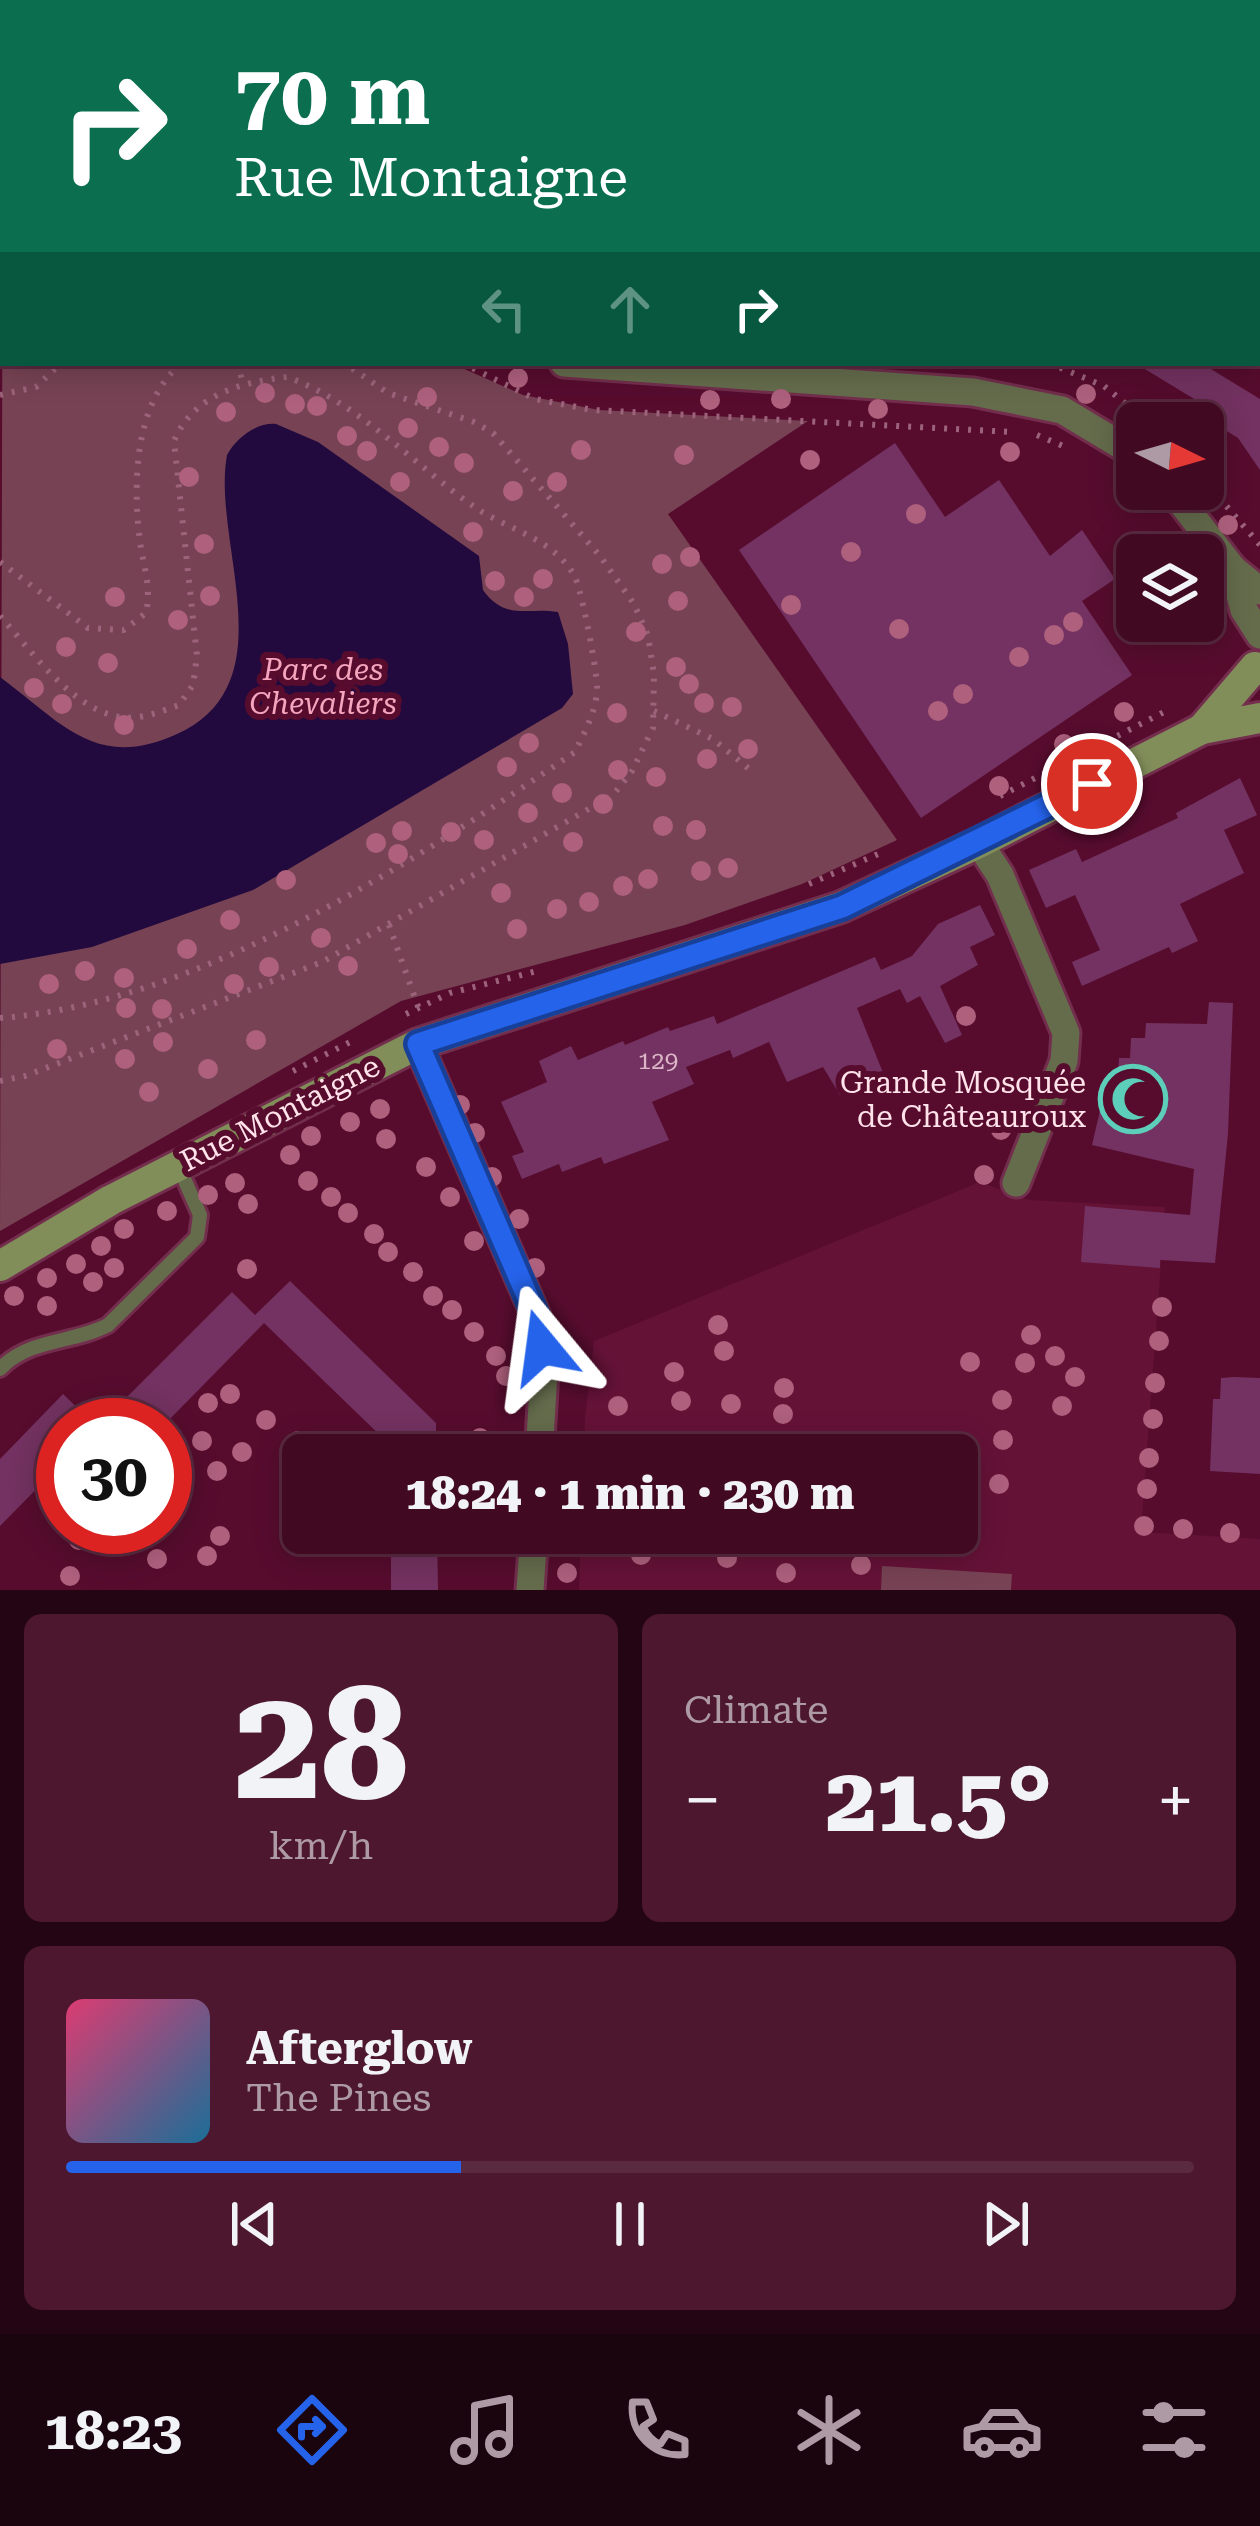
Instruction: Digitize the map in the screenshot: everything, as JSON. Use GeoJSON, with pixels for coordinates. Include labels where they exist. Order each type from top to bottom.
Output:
{"type":"FeatureCollection","features":[{"type":"Feature","properties":{"kind":"street"},"geometry":{"type":"LineString","coordinates":[[606,366],[973,392],[1062,410],[1116,442]]}},
{"type":"Feature","properties":{"kind":"street"},"geometry":{"type":"LineString","coordinates":[[973,392],[978,366]]}},
{"type":"Feature","properties":{"kind":"street"},"geometry":{"type":"LineString","coordinates":[[1187,510],[1233,569],[1260,591]]}},
{"type":"Feature","properties":{"kind":"street"},"geometry":{"type":"LineString","coordinates":[[1233,569],[1244,610],[1260,635]]}},
{"type":"Feature","properties":{"kind":"street","name":"Rue Montaigne"},"geometry":{"type":"LineString","coordinates":[[1202,729],[1258,669]]}},
{"type":"Feature","properties":{"kind":"street","name":"Rue Montaigne"},"geometry":{"type":"LineString","coordinates":[[0,1266],[178,1165],[424,1042],[842,907],[1202,729],[1260,718]]}},
{"type":"Feature","properties":{"kind":"street"},"geometry":{"type":"LineString","coordinates":[[979,843],[1000,874],[1066,1033],[1064,1061],[1016,1184]]}},
{"type":"Feature","properties":{"kind":"street"},"geometry":{"type":"LineString","coordinates":[[424,1042],[539,1323],[544,1372],[540,1434]]}},
{"type":"Feature","properties":{"kind":"street"},"geometry":{"type":"LineString","coordinates":[[530,1590],[533,1554]]}},
{"type":"Feature","properties":{"kind":"lane"},"geometry":{"type":"LineString","coordinates":[[0,1369],[21,1350],[92,1334],[108,1325],[197,1238],[200,1216],[178,1165]]}},
{"type":"Feature","properties":{"kind":"path"},"geometry":{"type":"LineString","coordinates":[[0,395],[36,387],[58,366]]}},
{"type":"Feature","properties":{"kind":"path"},"geometry":{"type":"LineString","coordinates":[[0,562],[88,628],[124,630],[146,613],[150,592],[138,520],[143,421],[165,376],[178,366]]}},
{"type":"Feature","properties":{"kind":"path"},"geometry":{"type":"LineString","coordinates":[[239,366],[243,385]]}},
{"type":"Feature","properties":{"kind":"path"},"geometry":{"type":"LineString","coordinates":[[0,1081],[260,989],[389,925],[613,795],[641,753],[653,728],[652,655],[634,604],[520,460],[485,428],[388,393],[348,366]]}},
{"type":"Feature","properties":{"kind":"path"},"geometry":{"type":"LineString","coordinates":[[468,366],[535,399],[593,410],[1014,432]]}},
{"type":"Feature","properties":{"kind":"path"},"geometry":{"type":"LineString","coordinates":[[1056,366],[1104,386],[1123,402]]}},
{"type":"Feature","properties":{"kind":"path"},"geometry":{"type":"LineString","coordinates":[[0,616],[50,672],[100,709],[129,717],[179,705],[193,685],[197,656],[174,441],[200,405],[243,385],[286,377],[301,382],[475,507],[535,538],[576,577],[597,696],[575,752],[289,930],[112,999],[50,1014],[0,1018]]}},
{"type":"Feature","properties":{"kind":"path"},"geometry":{"type":"LineString","coordinates":[[1034,434],[1072,450]]}},
{"type":"Feature","properties":{"kind":"path"},"geometry":{"type":"LineString","coordinates":[[1224,503],[1260,545]]}},
{"type":"Feature","properties":{"kind":"path"},"geometry":{"type":"LineString","coordinates":[[654,711],[713,739],[754,773]]}},
{"type":"Feature","properties":{"kind":"path"},"geometry":{"type":"LineString","coordinates":[[389,925],[424,1042]]}},
{"type":"Feature","properties":{"kind":"shaded area"},"geometry":{"type":"Polygon","coordinates":[[[276,424],[318,442],[479,556],[483,590],[500,606],[558,612],[568,644],[573,694],[562,708],[253,890],[92,947],[0,964],[0,677],[62,725],[102,744],[149,744],[177,734],[211,711],[230,681],[238,646],[225,490],[227,455],[248,432],[276,424]]]}},
{"type":"Feature","properties":{"kind":"shaded area"},"geometry":{"type":"Polygon","coordinates":[[[980,1182],[1029,1200],[1165,1207],[1141,1532],[1260,1539],[1260,1590],[579,1590],[580,1554],[978,1554],[978,1434],[585,1434],[594,1341],[980,1182]]]}},
{"type":"Feature","properties":{"kind":"green space","name":"Parc des Chevaliers"},"geometry":{"type":"Polygon","coordinates":[[[2,366],[458,366],[523,395],[599,410],[808,421],[668,514],[897,840],[802,884],[685,925],[401,1001],[0,1231],[2,366]]]}},
{"type":"Feature","properties":{"kind":"green space"},"geometry":{"type":"Polygon","coordinates":[[[882,1566],[1012,1574],[1011,1590],[881,1590],[882,1566]]]}},
{"type":"Feature","properties":{"kind":"building"},"geometry":{"type":"Polygon","coordinates":[[[1140,366],[1206,366],[1260,399],[1260,470],[1238,438],[1224,429],[1224,402],[1199,402],[1140,366]]]}},
{"type":"Feature","properties":{"kind":"building"},"geometry":{"type":"Polygon","coordinates":[[[895,443],[945,517],[999,480],[1050,556],[1082,530],[1115,579],[1082,601],[1132,675],[921,818],[739,550],[895,443]]]}},
{"type":"Feature","properties":{"kind":"building"},"geometry":{"type":"Polygon","coordinates":[[[1240,778],[1257,815],[1224,830],[1244,873],[1180,904],[1198,941],[1172,953],[1169,947],[1082,986],[1072,962],[1100,950],[1075,895],[1046,908],[1029,870],[1076,849],[1082,862],[1178,818],[1176,813],[1240,778]]]}},
{"type":"Feature","properties":{"kind":"building"},"geometry":{"type":"Polygon","coordinates":[[[980,905],[995,935],[970,947],[978,965],[940,986],[962,1035],[945,1043],[920,996],[907,1003],[900,989],[857,1008],[884,1075],[840,1095],[823,1067],[787,1082],[769,1042],[733,1058],[730,1050],[686,1067],[694,1084],[652,1102],[669,1140],[604,1164],[601,1157],[562,1172],[559,1164],[522,1179],[512,1156],[524,1152],[501,1102],[547,1082],[539,1061],[571,1046],[578,1060],[623,1041],[625,1045],[668,1027],[670,1031],[714,1016],[717,1024],[875,957],[881,970],[912,956],[938,924],[980,905]]]}},
{"type":"Feature","properties":{"kind":"building"},"geometry":{"type":"Polygon","coordinates":[[[1209,1002],[1233,1003],[1228,1134],[1215,1263],[1160,1260],[1160,1268],[1081,1262],[1085,1206],[1190,1215],[1194,1169],[1092,1145],[1108,1076],[1118,1079],[1119,1058],[1130,1058],[1131,1038],[1145,1038],[1146,1023],[1207,1024],[1209,1002]]]}},
{"type":"Feature","properties":{"kind":"building"},"geometry":{"type":"Polygon","coordinates":[[[290,1281],[436,1423],[436,1434],[379,1434],[264,1323],[190,1398],[126,1398],[232,1292],[255,1315],[290,1281]]]}},
{"type":"Feature","properties":{"kind":"building"},"geometry":{"type":"Polygon","coordinates":[[[1221,1378],[1260,1378],[1260,1474],[1210,1471],[1213,1399],[1220,1399],[1221,1378]]]}},
{"type":"Feature","properties":{"kind":"building"},"geometry":{"type":"Polygon","coordinates":[[[36,1422],[36,1489],[0,1526],[0,1459],[36,1422]]]}},
{"type":"Feature","properties":{"kind":"building"},"geometry":{"type":"Polygon","coordinates":[[[391,1554],[437,1554],[438,1590],[391,1590],[391,1554]]]}},
{"type":"Feature","properties":{"kind":"place","name":"Grande Mosquée de Châteauroux"},"geometry":{"type":"Point","coordinates":[1133,1099]}},
{"type":"Feature","properties":{"kind":"route"},"geometry":{"type":"LineString","coordinates":[[542,1347],[539,1323],[418,1044],[842,907],[1092,784]]}}]}
